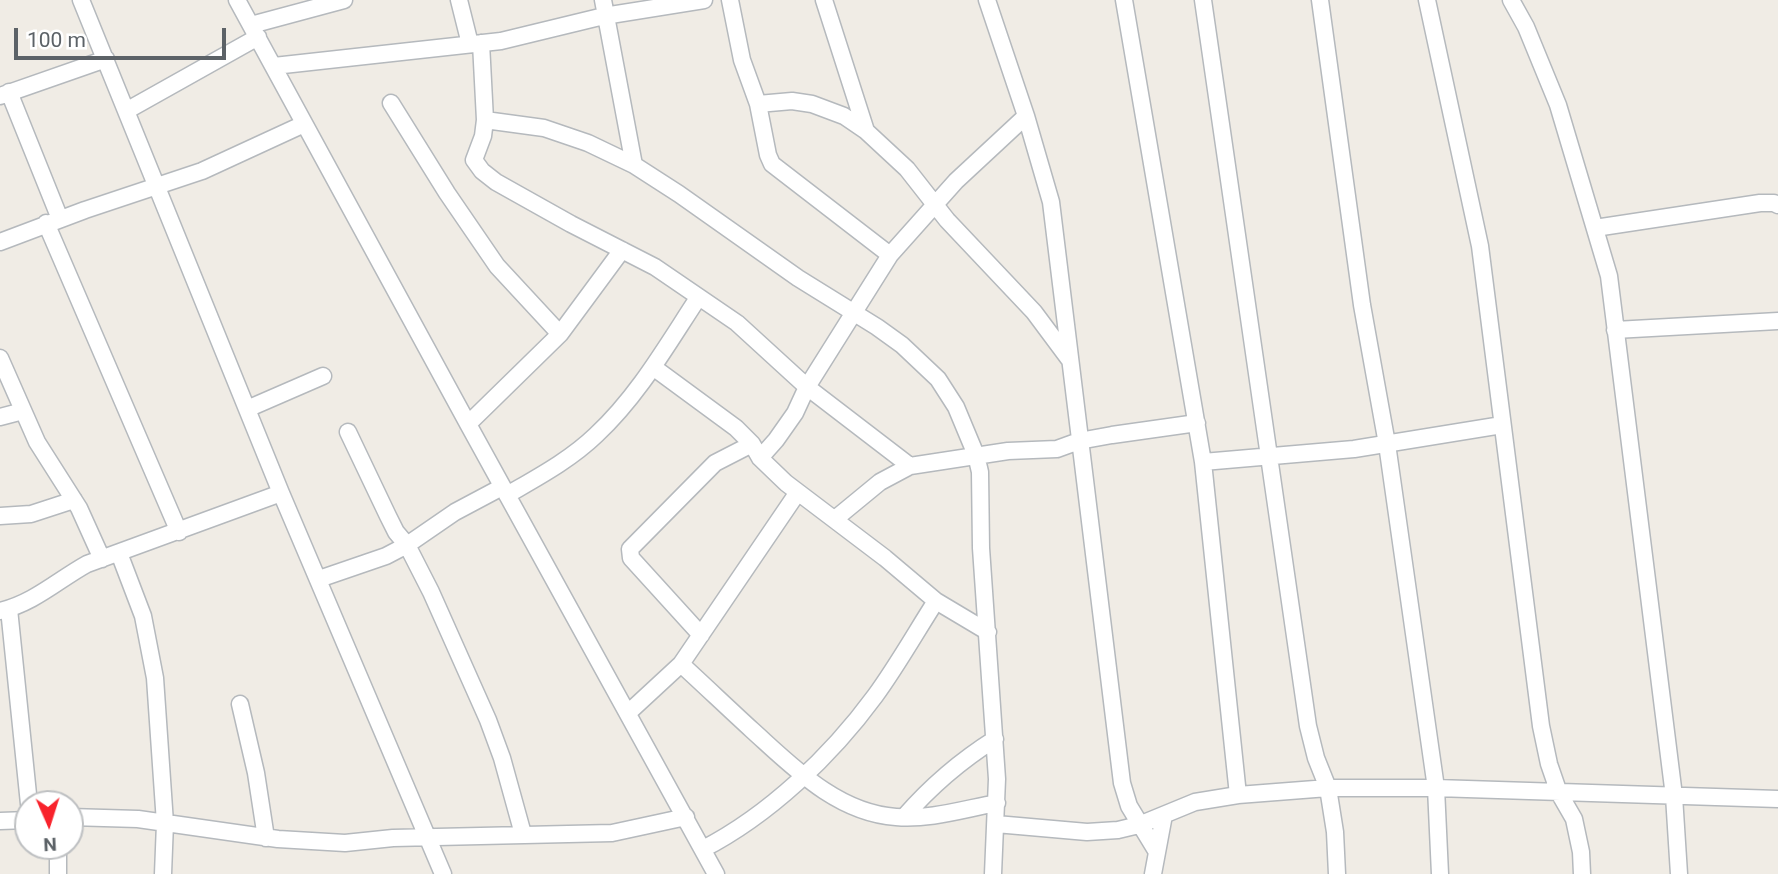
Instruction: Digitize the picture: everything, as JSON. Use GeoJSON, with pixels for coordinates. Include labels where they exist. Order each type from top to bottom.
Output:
{"type":"FeatureCollection","features":[{"type":"Feature","properties":{"kind":"street"},"geometry":{"type":"LineString","coordinates":[[81,0],[281,493],[443,874]]}},
{"type":"Feature","properties":{"kind":"street"},"geometry":{"type":"LineString","coordinates":[[237,0],[251,19],[304,124],[467,424],[716,874]]}},
{"type":"Feature","properties":{"kind":"street"},"geometry":{"type":"LineString","coordinates":[[126,111],[251,19],[344,0]]}},
{"type":"Feature","properties":{"kind":"street"},"geometry":{"type":"LineString","coordinates":[[459,0],[476,44],[485,120],[483,136],[474,160],[482,172],[655,267],[737,323],[807,387],[910,466]]}},
{"type":"Feature","properties":{"kind":"street"},"geometry":{"type":"LineString","coordinates":[[274,66],[501,41],[603,8],[704,0]]}},
{"type":"Feature","properties":{"kind":"street"},"geometry":{"type":"LineString","coordinates":[[730,0],[742,60],[758,104],[772,164],[890,255]]}},
{"type":"Feature","properties":{"kind":"street"},"geometry":{"type":"LineString","coordinates":[[824,0],[866,131]]}},
{"type":"Feature","properties":{"kind":"street"},"geometry":{"type":"LineString","coordinates":[[987,0],[1026,116],[1051,202],[1122,783],[1129,806],[1157,852]]}},
{"type":"Feature","properties":{"kind":"street"},"geometry":{"type":"LineString","coordinates":[[1124,0],[1203,462],[1238,795]]}},
{"type":"Feature","properties":{"kind":"street"},"geometry":{"type":"LineString","coordinates":[[1203,0],[1308,726],[1316,758],[1328,788],[1335,832],[1337,874]]}},
{"type":"Feature","properties":{"kind":"street"},"geometry":{"type":"LineString","coordinates":[[1320,0],[1362,305],[1387,444],[1436,788],[1440,874]]}},
{"type":"Feature","properties":{"kind":"street"},"geometry":{"type":"LineString","coordinates":[[1427,0],[1480,246],[1541,726],[1549,764],[1559,793],[1574,819],[1581,852],[1582,874]]}},
{"type":"Feature","properties":{"kind":"street"},"geometry":{"type":"LineString","coordinates":[[1511,0],[1526,27],[1558,105],[1609,276],[1674,796],[1679,874]]}},
{"type":"Feature","properties":{"kind":"street"},"geometry":{"type":"LineString","coordinates":[[603,8],[634,165]]}},
{"type":"Feature","properties":{"kind":"street"},"geometry":{"type":"LineString","coordinates":[[106,58],[4,94],[179,532]]}},
{"type":"Feature","properties":{"kind":"street"},"geometry":{"type":"LineString","coordinates":[[758,104],[792,101],[812,104],[844,116],[866,131],[907,169],[934,204],[1034,312],[1070,360]]}},
{"type":"Feature","properties":{"kind":"street"},"geometry":{"type":"LineString","coordinates":[[391,103],[491,257],[560,334]]}},
{"type":"Feature","properties":{"kind":"street"},"geometry":{"type":"LineString","coordinates":[[701,635],[631,558],[630,549],[715,463],[756,451],[795,413],[807,387],[890,255],[956,181],[1026,116]]}},
{"type":"Feature","properties":{"kind":"street"},"geometry":{"type":"LineString","coordinates":[[485,120],[544,128],[588,143],[634,165],[798,278],[856,312],[902,345],[938,379],[956,407],[980,472],[981,548],[995,739],[996,824],[993,874]]}},
{"type":"Feature","properties":{"kind":"street"},"geometry":{"type":"LineString","coordinates":[[0,242],[213,166],[304,124]]}},
{"type":"Feature","properties":{"kind":"street"},"geometry":{"type":"LineString","coordinates":[[1595,228],[1760,203],[1778,205]]}},
{"type":"Feature","properties":{"kind":"street"},"geometry":{"type":"LineString","coordinates":[[467,424],[560,334],[622,250]]}},
{"type":"Feature","properties":{"kind":"street"},"geometry":{"type":"LineString","coordinates":[[319,579],[386,556],[455,512],[505,491],[573,455],[614,417],[653,367],[698,298]]}},
{"type":"Feature","properties":{"kind":"street"},"geometry":{"type":"LineString","coordinates":[[1615,330],[1778,321]]}},
{"type":"Feature","properties":{"kind":"street"},"geometry":{"type":"LineString","coordinates":[[0,358],[44,455],[74,500],[102,559]]}},
{"type":"Feature","properties":{"kind":"street"},"geometry":{"type":"LineString","coordinates":[[653,367],[736,428],[797,492],[835,519],[936,601],[988,632]]}},
{"type":"Feature","properties":{"kind":"street"},"geometry":{"type":"LineString","coordinates":[[247,410],[323,376]]}},
{"type":"Feature","properties":{"kind":"street"},"geometry":{"type":"LineString","coordinates":[[0,417],[23,411]]}},
{"type":"Feature","properties":{"kind":"street"},"geometry":{"type":"LineString","coordinates":[[835,519],[880,482],[910,466],[976,456],[1057,449],[1079,441],[1197,423]]}},
{"type":"Feature","properties":{"kind":"street"},"geometry":{"type":"LineString","coordinates":[[1203,462],[1340,451],[1503,425]]}},
{"type":"Feature","properties":{"kind":"street"},"geometry":{"type":"LineString","coordinates":[[348,432],[396,532],[407,545],[431,592],[488,720],[502,758],[523,835]]}},
{"type":"Feature","properties":{"kind":"street"},"geometry":{"type":"LineString","coordinates":[[628,713],[681,664],[797,492]]}},
{"type":"Feature","properties":{"kind":"street"},"geometry":{"type":"LineString","coordinates":[[27,790],[5,610],[47,592],[67,575],[102,559],[281,493]]}},
{"type":"Feature","properties":{"kind":"street"},"geometry":{"type":"LineString","coordinates":[[0,516],[40,512],[74,500]]}},
{"type":"Feature","properties":{"kind":"street"},"geometry":{"type":"LineString","coordinates":[[119,553],[143,616],[156,690],[165,823],[163,874]]}},
{"type":"Feature","properties":{"kind":"street"},"geometry":{"type":"LineString","coordinates":[[703,849],[751,822],[803,776],[851,726],[875,696],[936,601]]}},
{"type":"Feature","properties":{"kind":"street"},"geometry":{"type":"LineString","coordinates":[[681,664],[803,776],[843,802],[878,815],[904,817],[996,803]]}},
{"type":"Feature","properties":{"kind":"street"},"geometry":{"type":"LineString","coordinates":[[240,704],[267,838]]}},
{"type":"Feature","properties":{"kind":"street"},"geometry":{"type":"LineString","coordinates":[[904,817],[925,792],[966,758],[995,739]]}},
{"type":"Feature","properties":{"kind":"street"},"geometry":{"type":"LineString","coordinates":[[996,824],[1087,832],[1118,830],[1139,825],[1195,802],[1238,795],[1328,788],[1436,788],[1778,799]]}},
{"type":"Feature","properties":{"kind":"street"},"geometry":{"type":"LineString","coordinates":[[1153,874],[1164,815]]}},
{"type":"Feature","properties":{"kind":"street"},"geometry":{"type":"LineString","coordinates":[[84,817],[165,823],[267,838],[345,843],[393,838],[612,833],[686,817]]}}]}
